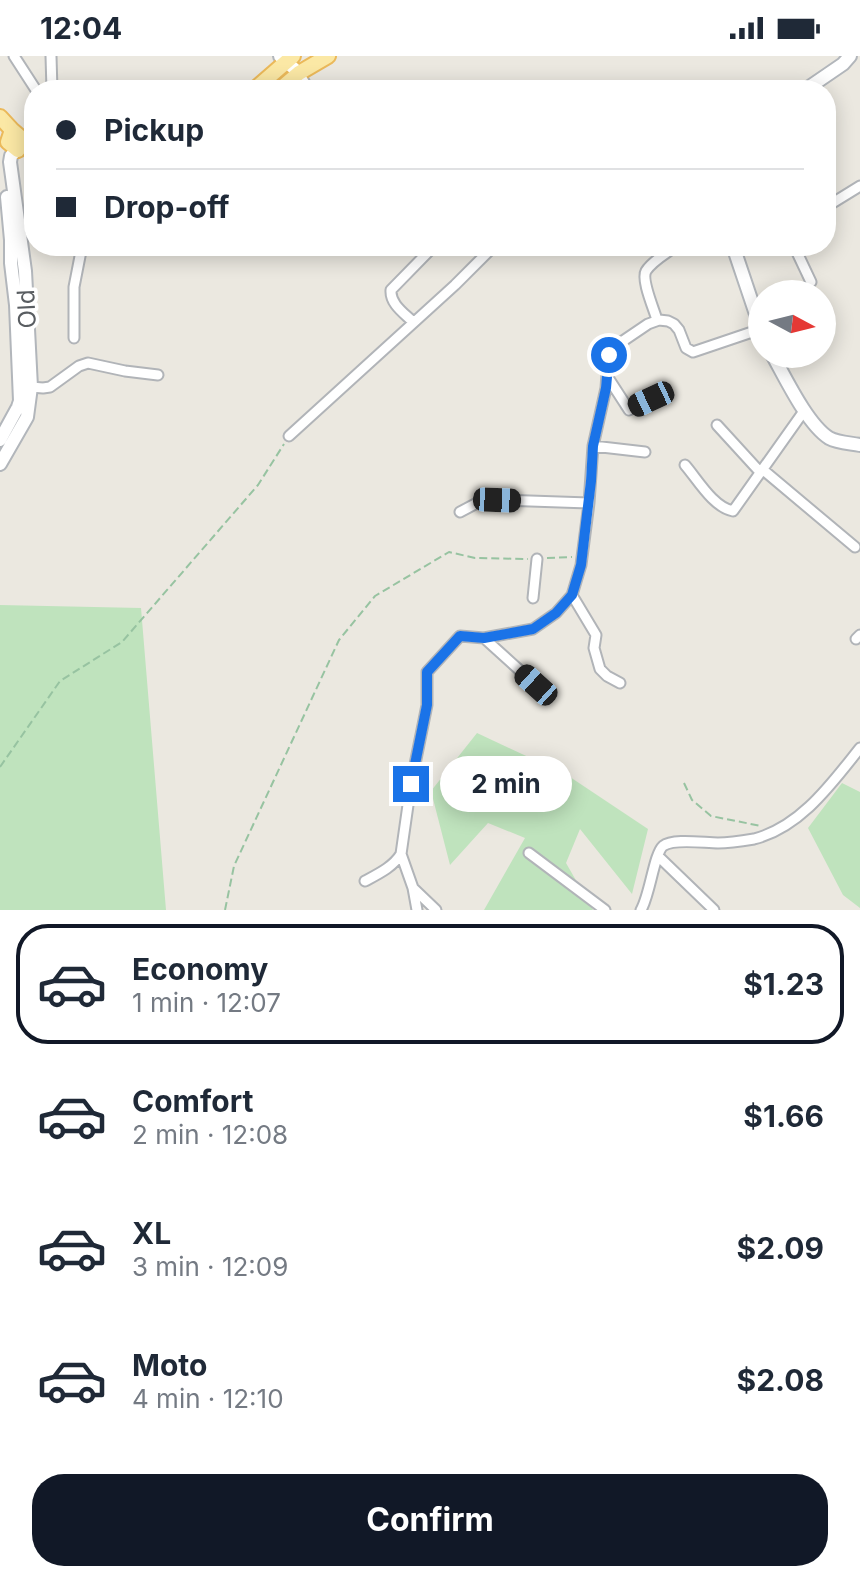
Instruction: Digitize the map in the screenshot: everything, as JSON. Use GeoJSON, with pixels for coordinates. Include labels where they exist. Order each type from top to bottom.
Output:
{"type":"FeatureCollection","features":[{"type":"Feature","properties":{"kind":"main road"},"geometry":{"type":"LineString","coordinates":[[291,80],[328,56]]}},
{"type":"Feature","properties":{"kind":"main road"},"geometry":{"type":"LineString","coordinates":[[820,80],[850,56]]}},
{"type":"Feature","properties":{"kind":"main road"},"geometry":{"type":"LineString","coordinates":[[264,80],[286,58],[299,73]]}},
{"type":"Feature","properties":{"kind":"main road"},"geometry":{"type":"LineString","coordinates":[[0,117],[13,142]]}},
{"type":"Feature","properties":{"kind":"main road","name":"Old"},"geometry":{"type":"LineString","coordinates":[[0,440],[20,401],[11,263],[13,142]]}},
{"type":"Feature","properties":{"kind":"main road"},"geometry":{"type":"LineString","coordinates":[[736,256],[748,289]]}},
{"type":"Feature","properties":{"kind":"main road","name":"Old"},"geometry":{"type":"LineString","coordinates":[[0,464],[27,417],[31,387],[11,263]]}},
{"type":"Feature","properties":{"kind":"main road"},"geometry":{"type":"LineString","coordinates":[[780,368],[804,411],[824,434],[831,439],[860,445]]}},
{"type":"Feature","properties":{"kind":"street"},"geometry":{"type":"LineString","coordinates":[[14,56],[30,80]]}},
{"type":"Feature","properties":{"kind":"street"},"geometry":{"type":"LineString","coordinates":[[51,56],[52,80]]}},
{"type":"Feature","properties":{"kind":"street"},"geometry":{"type":"LineString","coordinates":[[299,73],[303,80]]}},
{"type":"Feature","properties":{"kind":"street"},"geometry":{"type":"LineString","coordinates":[[836,201],[860,186]]}},
{"type":"Feature","properties":{"kind":"street"},"geometry":{"type":"LineString","coordinates":[[74,338],[74,287],[80,256]]}},
{"type":"Feature","properties":{"kind":"street"},"geometry":{"type":"LineString","coordinates":[[413,322],[393,301],[390,292],[393,285],[422,256]]}},
{"type":"Feature","properties":{"kind":"street"},"geometry":{"type":"LineString","coordinates":[[289,436],[484,256]]}},
{"type":"Feature","properties":{"kind":"street"},"geometry":{"type":"LineString","coordinates":[[657,320],[645,273],[663,256]]}},
{"type":"Feature","properties":{"kind":"street"},"geometry":{"type":"LineString","coordinates":[[799,256],[810,280]]}},
{"type":"Feature","properties":{"kind":"street"},"geometry":{"type":"LineString","coordinates":[[365,881],[397,861],[401,854],[427,705],[427,672],[460,636],[484,638],[537,627],[556,613],[572,595],[582,557],[593,446],[606,388],[609,355],[614,347],[657,320],[674,324],[686,348],[693,352],[748,334]]}},
{"type":"Feature","properties":{"kind":"street"},"geometry":{"type":"LineString","coordinates":[[31,387],[48,388],[88,363],[158,375]]}},
{"type":"Feature","properties":{"kind":"street"},"geometry":{"type":"LineString","coordinates":[[607,376],[629,410],[651,399]]}},
{"type":"Feature","properties":{"kind":"street"},"geometry":{"type":"LineString","coordinates":[[685,465],[717,503],[731,512],[804,411]]}},
{"type":"Feature","properties":{"kind":"street"},"geometry":{"type":"LineString","coordinates":[[717,425],[761,471],[855,547]]}},
{"type":"Feature","properties":{"kind":"street"},"geometry":{"type":"LineString","coordinates":[[593,446],[645,452]]}},
{"type":"Feature","properties":{"kind":"street"},"geometry":{"type":"LineString","coordinates":[[460,512],[477,503],[497,500],[589,503]]}},
{"type":"Feature","properties":{"kind":"street"},"geometry":{"type":"LineString","coordinates":[[533,598],[537,559]]}},
{"type":"Feature","properties":{"kind":"street"},"geometry":{"type":"LineString","coordinates":[[572,595],[596,635],[594,648],[600,669],[620,683]]}},
{"type":"Feature","properties":{"kind":"street"},"geometry":{"type":"LineString","coordinates":[[484,638],[536,685]]}},
{"type":"Feature","properties":{"kind":"street"},"geometry":{"type":"LineString","coordinates":[[641,910],[647,900],[663,846],[672,842],[740,841],[765,836],[782,828],[823,794],[860,748]]}},
{"type":"Feature","properties":{"kind":"street"},"geometry":{"type":"LineString","coordinates":[[529,853],[605,910]]}},
{"type":"Feature","properties":{"kind":"street"},"geometry":{"type":"LineString","coordinates":[[401,854],[417,910]]}},
{"type":"Feature","properties":{"kind":"street"},"geometry":{"type":"LineString","coordinates":[[658,856],[714,910]]}},
{"type":"Feature","properties":{"kind":"street"},"geometry":{"type":"LineString","coordinates":[[413,888],[436,910]]}},
{"type":"Feature","properties":{"kind":"path"},"geometry":{"type":"LineString","coordinates":[[0,767],[60,681],[122,642],[258,485],[289,436]]}},
{"type":"Feature","properties":{"kind":"path"},"geometry":{"type":"LineString","coordinates":[[225,910],[234,866],[339,640],[375,596],[449,552],[475,558],[582,557]]}},
{"type":"Feature","properties":{"kind":"path"},"geometry":{"type":"LineString","coordinates":[[684,783],[692,800],[711,816],[782,828]]}},
{"type":"Feature","properties":{"kind":"green space"},"geometry":{"type":"Polygon","coordinates":[[[0,605],[141,608],[166,910],[0,910],[0,605]]]}},
{"type":"Feature","properties":{"kind":"green space"},"geometry":{"type":"Polygon","coordinates":[[[477,733],[567,775],[648,829],[632,894],[580,829],[566,863],[593,910],[484,910],[525,838],[488,823],[450,865],[431,791],[477,733]]]}},
{"type":"Feature","properties":{"kind":"green space"},"geometry":{"type":"Polygon","coordinates":[[[842,783],[860,792],[860,908],[843,895],[808,828],[842,783]]]}},
{"type":"Feature","properties":{"kind":"route"},"geometry":{"type":"LineString","coordinates":[[411,784],[427,705],[427,672],[460,636],[484,638],[533,629],[556,613],[572,595],[581,565],[593,446],[606,388],[609,355]]}}]}
